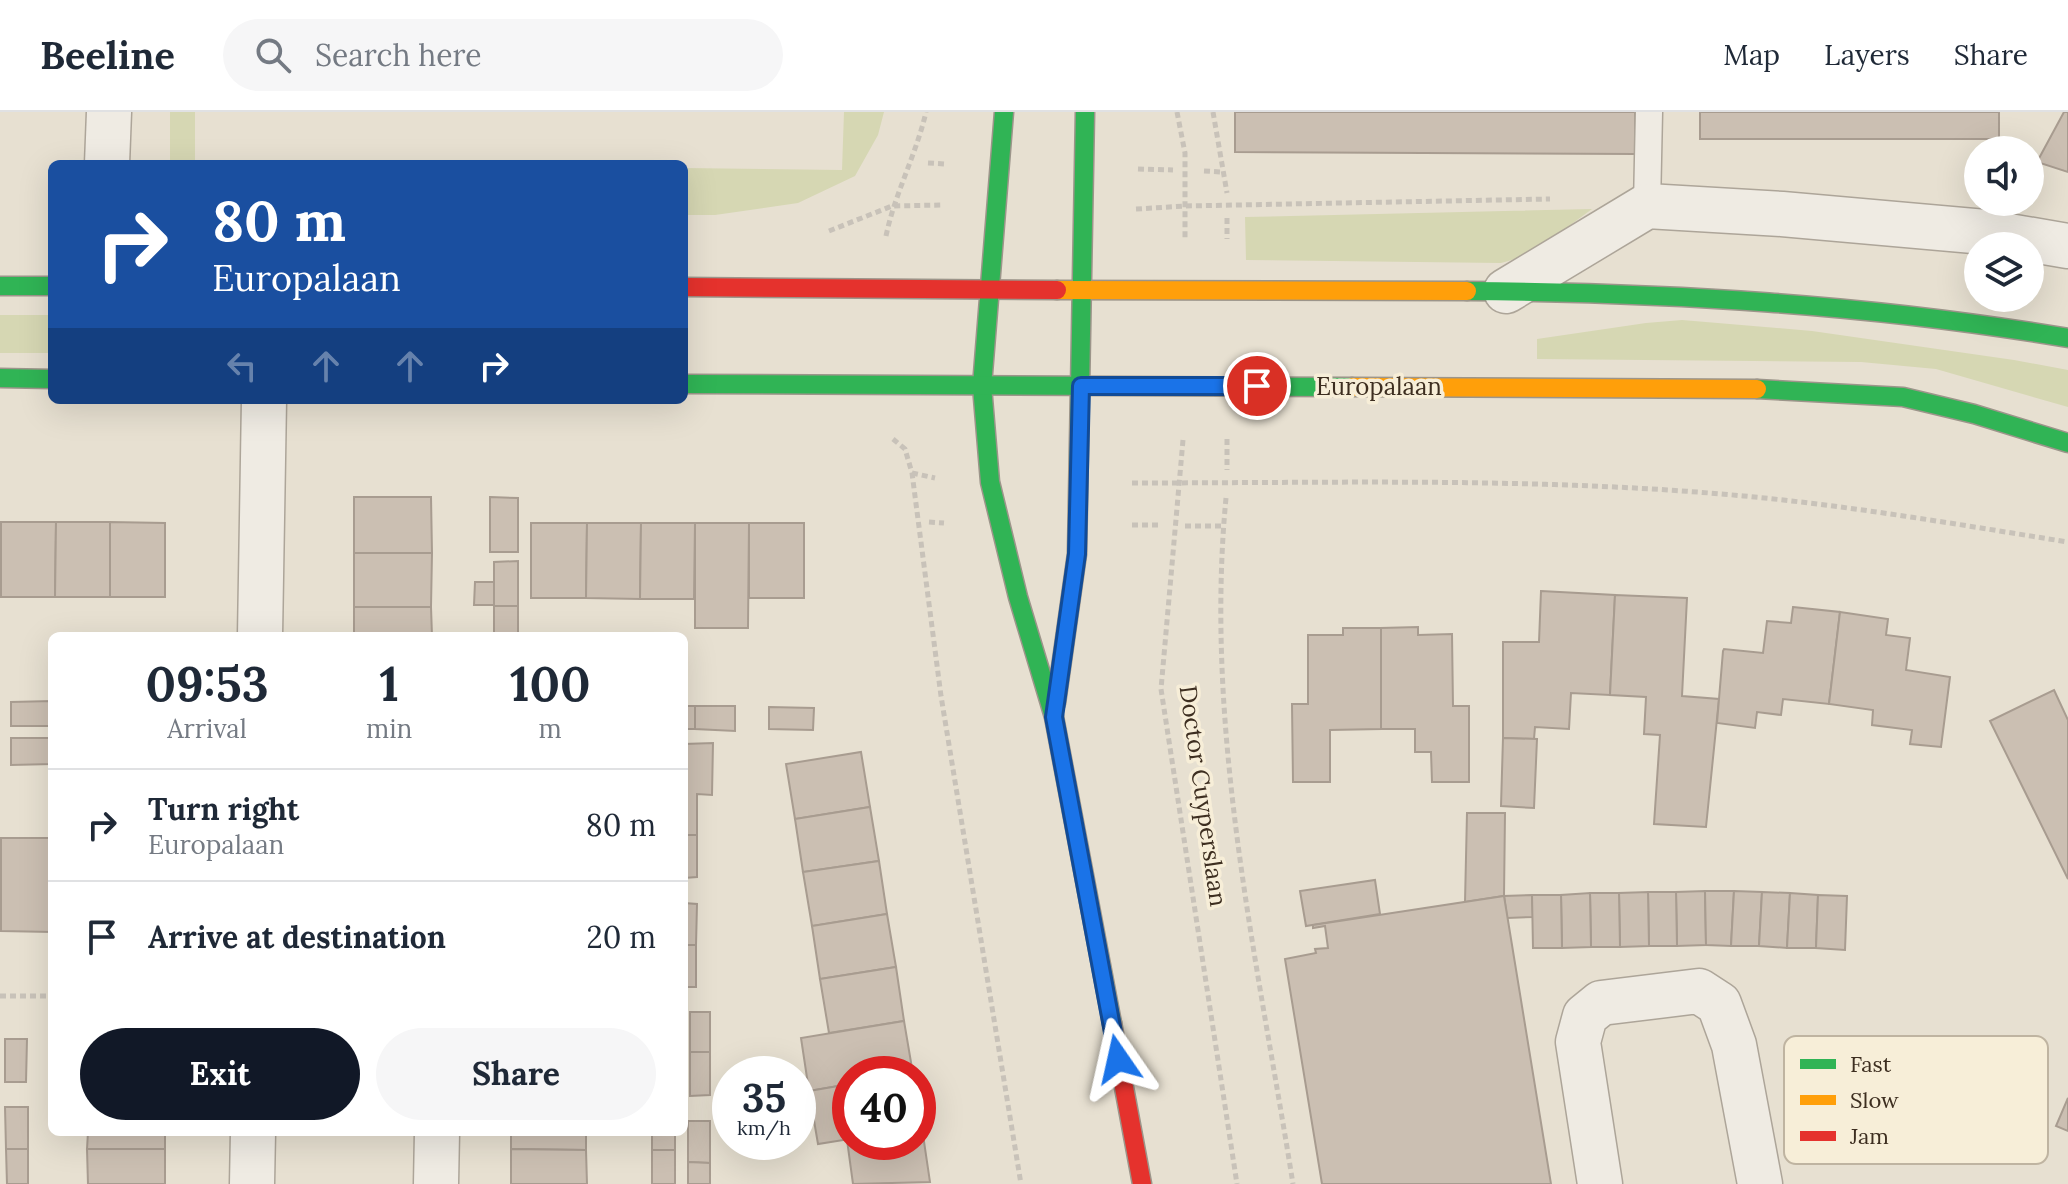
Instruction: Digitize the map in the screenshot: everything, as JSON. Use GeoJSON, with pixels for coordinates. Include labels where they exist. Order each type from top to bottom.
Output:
{"type":"FeatureCollection","features":[{"type":"Feature","properties":{"kind":"main road"},"geometry":{"type":"LineString","coordinates":[[1004,112],[982,386],[990,482],[1018,597],[1054,717],[1142,1184]]}},
{"type":"Feature","properties":{"kind":"main road"},"geometry":{"type":"LineString","coordinates":[[1054,717],[1077,554],[1085,112]]}},
{"type":"Feature","properties":{"kind":"main road"},"geometry":{"type":"LineString","coordinates":[[0,286],[48,286]]}},
{"type":"Feature","properties":{"kind":"main road"},"geometry":{"type":"LineString","coordinates":[[688,287],[1506,291],[1780,300],[1907,313],[2068,338]]}},
{"type":"Feature","properties":{"kind":"main road"},"geometry":{"type":"LineString","coordinates":[[0,378],[48,379]]}},
{"type":"Feature","properties":{"kind":"main road","name":"Europalaan"},"geometry":{"type":"LineString","coordinates":[[688,384],[1781,389],[1903,397],[1974,414],[2068,443]]}},
{"type":"Feature","properties":{"kind":"street"},"geometry":{"type":"LineString","coordinates":[[107,160],[109,112]]}},
{"type":"Feature","properties":{"kind":"street"},"geometry":{"type":"LineString","coordinates":[[1506,291],[1647,206],[1985,232],[2068,246]]}},
{"type":"Feature","properties":{"kind":"street"},"geometry":{"type":"LineString","coordinates":[[260,632],[264,404]]}},
{"type":"Feature","properties":{"kind":"street"},"geometry":{"type":"LineString","coordinates":[[1600,1184],[1578,1042],[1585,1016],[1601,1003],[1699,991],[1719,1004],[1734,1045],[1760,1184]]}},
{"type":"Feature","properties":{"kind":"street"},"geometry":{"type":"LineString","coordinates":[[252,1184],[253,1136]]}},
{"type":"Feature","properties":{"kind":"street"},"geometry":{"type":"LineString","coordinates":[[436,1184],[437,1136]]}},
{"type":"Feature","properties":{"kind":"lane"},"geometry":{"type":"LineString","coordinates":[[1647,206],[1649,112]]}},
{"type":"Feature","properties":{"kind":"path"},"geometry":{"type":"LineString","coordinates":[[892,206],[919,144],[926,112]]}},
{"type":"Feature","properties":{"kind":"path"},"geometry":{"type":"LineString","coordinates":[[1177,112],[1185,153],[1185,244]]}},
{"type":"Feature","properties":{"kind":"path"},"geometry":{"type":"LineString","coordinates":[[1213,112],[1227,193]]}},
{"type":"Feature","properties":{"kind":"path"},"geometry":{"type":"LineString","coordinates":[[1132,169],[1173,170]]}},
{"type":"Feature","properties":{"kind":"path"},"geometry":{"type":"LineString","coordinates":[[1204,171],[1222,172]]}},
{"type":"Feature","properties":{"kind":"path"},"geometry":{"type":"LineString","coordinates":[[1125,209],[1551,199]]}},
{"type":"Feature","properties":{"kind":"path"},"geometry":{"type":"LineString","coordinates":[[815,235],[842,228],[892,206],[949,205]]}},
{"type":"Feature","properties":{"kind":"path","name":"Doctor Cuyperslaan"},"geometry":{"type":"LineString","coordinates":[[1184,427],[1161,689],[1237,1184]]}},
{"type":"Feature","properties":{"kind":"path"},"geometry":{"type":"LineString","coordinates":[[886,433],[905,449],[912,473],[941,696],[1021,1184]]}},
{"type":"Feature","properties":{"kind":"path"},"geometry":{"type":"LineString","coordinates":[[1122,483],[1500,482],[1744,496],[1927,519],[2068,542]]}},
{"type":"Feature","properties":{"kind":"path"},"geometry":{"type":"LineString","coordinates":[[1226,498],[1220,666],[1227,747],[1240,854],[1293,1184]]}},
{"type":"Feature","properties":{"kind":"path"},"geometry":{"type":"LineString","coordinates":[[1185,526],[1224,526]]}},
{"type":"Feature","properties":{"kind":"path"},"geometry":{"type":"LineString","coordinates":[[0,996],[48,996]]}},
{"type":"Feature","properties":{"kind":"green space"},"geometry":{"type":"Polygon","coordinates":[[[170,112],[195,112],[195,160],[170,160],[170,112]]]}},
{"type":"Feature","properties":{"kind":"green space"},"geometry":{"type":"Polygon","coordinates":[[[844,112],[884,112],[878,135],[855,176],[798,203],[715,215],[688,215],[688,168],[842,170],[844,112]]]}},
{"type":"Feature","properties":{"kind":"green space"},"geometry":{"type":"Polygon","coordinates":[[[1592,209],[1538,248],[1501,263],[1246,260],[1245,217],[1592,209]]]}},
{"type":"Feature","properties":{"kind":"green space"},"geometry":{"type":"Polygon","coordinates":[[[0,315],[48,315],[48,353],[0,353],[0,315]]]}},
{"type":"Feature","properties":{"kind":"green space"},"geometry":{"type":"Polygon","coordinates":[[[1682,320],[1812,331],[2068,370],[2068,407],[1936,369],[1861,362],[1537,359],[1537,339],[1682,320]]]}},
{"type":"Feature","properties":{"kind":"building"},"geometry":{"type":"Polygon","coordinates":[[[1235,112],[1635,112],[1635,154],[1235,152],[1235,112]]]}},
{"type":"Feature","properties":{"kind":"building"},"geometry":{"type":"Polygon","coordinates":[[[1700,112],[1999,112],[1999,136],[1964,136],[1964,139],[1700,139],[1700,112]]]}},
{"type":"Feature","properties":{"kind":"building"},"geometry":{"type":"Polygon","coordinates":[[[2064,112],[2068,112],[2068,172],[2044,164],[2044,149],[2064,112]]]}},
{"type":"Feature","properties":{"kind":"building"},"geometry":{"type":"Polygon","coordinates":[[[354,497],[431,497],[432,553],[354,553],[354,497]]]}},
{"type":"Feature","properties":{"kind":"building"},"geometry":{"type":"Polygon","coordinates":[[[490,497],[518,498],[518,552],[490,552],[490,497]]]}},
{"type":"Feature","properties":{"kind":"building"},"geometry":{"type":"Polygon","coordinates":[[[1,522],[1,597],[0,597],[1,522]]]}},
{"type":"Feature","properties":{"kind":"building"},"geometry":{"type":"Polygon","coordinates":[[[1,522],[56,522],[55,597],[1,597],[1,522]]]}},
{"type":"Feature","properties":{"kind":"building"},"geometry":{"type":"Polygon","coordinates":[[[56,522],[110,522],[110,597],[55,597],[56,522]]]}},
{"type":"Feature","properties":{"kind":"building"},"geometry":{"type":"Polygon","coordinates":[[[110,522],[165,523],[165,597],[110,597],[110,522]]]}},
{"type":"Feature","properties":{"kind":"building"},"geometry":{"type":"Polygon","coordinates":[[[531,523],[587,523],[586,598],[531,598],[531,523]]]}},
{"type":"Feature","properties":{"kind":"building"},"geometry":{"type":"Polygon","coordinates":[[[587,523],[641,523],[640,599],[586,598],[587,523]]]}},
{"type":"Feature","properties":{"kind":"building"},"geometry":{"type":"Polygon","coordinates":[[[641,523],[695,523],[694,599],[640,599],[641,523]]]}},
{"type":"Feature","properties":{"kind":"building"},"geometry":{"type":"Polygon","coordinates":[[[695,523],[749,523],[748,628],[695,628],[695,523]]]}},
{"type":"Feature","properties":{"kind":"building"},"geometry":{"type":"Polygon","coordinates":[[[749,523],[804,523],[804,598],[749,598],[749,523]]]}},
{"type":"Feature","properties":{"kind":"building"},"geometry":{"type":"Polygon","coordinates":[[[354,553],[432,553],[431,607],[354,607],[354,553]]]}},
{"type":"Feature","properties":{"kind":"building"},"geometry":{"type":"Polygon","coordinates":[[[518,561],[518,606],[494,606],[494,562],[518,561]]]}},
{"type":"Feature","properties":{"kind":"building"},"geometry":{"type":"Polygon","coordinates":[[[475,582],[494,582],[494,605],[474,605],[475,582]]]}},
{"type":"Feature","properties":{"kind":"building"},"geometry":{"type":"Polygon","coordinates":[[[1541,591],[1615,595],[1610,695],[1571,693],[1569,729],[1535,727],[1534,739],[1503,738],[1503,642],[1539,642],[1541,591]]]}},
{"type":"Feature","properties":{"kind":"building"},"geometry":{"type":"Polygon","coordinates":[[[1615,595],[1687,598],[1682,696],[1719,699],[1706,827],[1654,824],[1660,735],[1644,734],[1646,697],[1610,695],[1615,595]]]}},
{"type":"Feature","properties":{"kind":"building"},"geometry":{"type":"Polygon","coordinates":[[[494,606],[518,606],[518,632],[494,632],[494,606]]]}},
{"type":"Feature","properties":{"kind":"building"},"geometry":{"type":"Polygon","coordinates":[[[354,607],[431,607],[432,632],[354,632],[354,607]]]}},
{"type":"Feature","properties":{"kind":"building"},"geometry":{"type":"Polygon","coordinates":[[[1793,607],[1840,612],[1829,704],[1783,699],[1781,715],[1757,712],[1755,728],[1717,723],[1724,649],[1763,653],[1767,621],[1791,623],[1793,607]]]}},
{"type":"Feature","properties":{"kind":"building"},"geometry":{"type":"Polygon","coordinates":[[[1840,612],[1888,619],[1886,635],[1910,638],[1906,670],[1950,677],[1941,747],[1910,744],[1912,730],[1872,725],[1873,710],[1829,704],[1840,612]]]}},
{"type":"Feature","properties":{"kind":"building"},"geometry":{"type":"Polygon","coordinates":[[[1418,627],[1418,635],[1452,634],[1453,706],[1469,706],[1469,782],[1432,782],[1431,752],[1415,752],[1415,729],[1381,729],[1381,628],[1418,627]]]}},
{"type":"Feature","properties":{"kind":"building"},"geometry":{"type":"Polygon","coordinates":[[[1343,628],[1381,628],[1381,729],[1330,730],[1330,782],[1293,782],[1292,704],[1308,704],[1308,635],[1343,635],[1343,628]]]}},
{"type":"Feature","properties":{"kind":"building"},"geometry":{"type":"Polygon","coordinates":[[[2054,690],[2068,720],[2068,879],[1990,721],[2054,690]]]}},
{"type":"Feature","properties":{"kind":"building"},"geometry":{"type":"Polygon","coordinates":[[[48,701],[48,726],[11,726],[11,702],[48,701]]]}},
{"type":"Feature","properties":{"kind":"building"},"geometry":{"type":"Polygon","coordinates":[[[688,706],[695,706],[695,729],[688,729],[688,706]]]}},
{"type":"Feature","properties":{"kind":"building"},"geometry":{"type":"Polygon","coordinates":[[[695,706],[735,706],[735,731],[695,729],[695,706]]]}},
{"type":"Feature","properties":{"kind":"building"},"geometry":{"type":"Polygon","coordinates":[[[769,707],[814,708],[813,730],[769,729],[769,707]]]}},
{"type":"Feature","properties":{"kind":"building"},"geometry":{"type":"Polygon","coordinates":[[[11,738],[48,738],[48,764],[11,765],[11,738]]]}},
{"type":"Feature","properties":{"kind":"building"},"geometry":{"type":"Polygon","coordinates":[[[1503,738],[1537,739],[1534,808],[1501,806],[1503,738]]]}},
{"type":"Feature","properties":{"kind":"building"},"geometry":{"type":"Polygon","coordinates":[[[713,743],[712,795],[697,794],[697,835],[688,835],[688,744],[713,743]]]}},
{"type":"Feature","properties":{"kind":"building"},"geometry":{"type":"Polygon","coordinates":[[[861,752],[870,807],[795,819],[786,764],[861,752]]]}},
{"type":"Feature","properties":{"kind":"building"},"geometry":{"type":"Polygon","coordinates":[[[870,807],[879,861],[803,872],[795,819],[870,807]]]}},
{"type":"Feature","properties":{"kind":"building"},"geometry":{"type":"Polygon","coordinates":[[[1467,813],[1505,813],[1504,896],[1465,902],[1467,813]]]}},
{"type":"Feature","properties":{"kind":"building"},"geometry":{"type":"Polygon","coordinates":[[[688,835],[697,835],[697,877],[688,878],[688,835]]]}},
{"type":"Feature","properties":{"kind":"building"},"geometry":{"type":"Polygon","coordinates":[[[1,838],[48,838],[48,932],[1,931],[1,838]]]}},
{"type":"Feature","properties":{"kind":"building"},"geometry":{"type":"Polygon","coordinates":[[[1,855],[1,931],[0,931],[1,855]]]}},
{"type":"Feature","properties":{"kind":"building"},"geometry":{"type":"Polygon","coordinates":[[[879,861],[887,914],[812,926],[803,872],[879,861]]]}},
{"type":"Feature","properties":{"kind":"building"},"geometry":{"type":"Polygon","coordinates":[[[1375,880],[1380,914],[1306,926],[1300,891],[1375,880]]]}},
{"type":"Feature","properties":{"kind":"building"},"geometry":{"type":"Polygon","coordinates":[[[1705,891],[1706,945],[1677,946],[1676,892],[1705,891]]]}},
{"type":"Feature","properties":{"kind":"building"},"geometry":{"type":"Polygon","coordinates":[[[1705,891],[1734,891],[1731,946],[1706,945],[1705,891]]]}},
{"type":"Feature","properties":{"kind":"building"},"geometry":{"type":"Polygon","coordinates":[[[1734,891],[1762,892],[1759,946],[1731,946],[1734,891]]]}},
{"type":"Feature","properties":{"kind":"building"},"geometry":{"type":"Polygon","coordinates":[[[1648,892],[1676,892],[1677,946],[1649,946],[1648,892]]]}},
{"type":"Feature","properties":{"kind":"building"},"geometry":{"type":"Polygon","coordinates":[[[1648,892],[1649,946],[1620,947],[1619,893],[1648,892]]]}},
{"type":"Feature","properties":{"kind":"building"},"geometry":{"type":"Polygon","coordinates":[[[1762,892],[1790,893],[1787,948],[1759,946],[1762,892]]]}},
{"type":"Feature","properties":{"kind":"building"},"geometry":{"type":"Polygon","coordinates":[[[1590,893],[1619,893],[1620,947],[1591,947],[1590,893]]]}},
{"type":"Feature","properties":{"kind":"building"},"geometry":{"type":"Polygon","coordinates":[[[1590,893],[1591,947],[1562,948],[1561,895],[1590,893]]]}},
{"type":"Feature","properties":{"kind":"building"},"geometry":{"type":"Polygon","coordinates":[[[1790,893],[1818,895],[1816,948],[1787,948],[1790,893]]]}},
{"type":"Feature","properties":{"kind":"building"},"geometry":{"type":"Polygon","coordinates":[[[1532,895],[1533,917],[1507,918],[1504,896],[1532,895]]]}},
{"type":"Feature","properties":{"kind":"building"},"geometry":{"type":"Polygon","coordinates":[[[1532,895],[1561,895],[1562,948],[1533,948],[1532,895]]]}},
{"type":"Feature","properties":{"kind":"building"},"geometry":{"type":"Polygon","coordinates":[[[1818,895],[1847,896],[1845,950],[1816,948],[1818,895]]]}},
{"type":"Feature","properties":{"kind":"building"},"geometry":{"type":"Polygon","coordinates":[[[1504,896],[1551,1184],[1322,1184],[1285,959],[1328,948],[1325,926],[1313,928],[1313,925],[1504,896]]]}},
{"type":"Feature","properties":{"kind":"building"},"geometry":{"type":"Polygon","coordinates":[[[688,903],[697,904],[696,945],[688,945],[688,903]]]}},
{"type":"Feature","properties":{"kind":"building"},"geometry":{"type":"Polygon","coordinates":[[[887,914],[896,967],[820,979],[812,926],[887,914]]]}},
{"type":"Feature","properties":{"kind":"building"},"geometry":{"type":"Polygon","coordinates":[[[688,945],[696,945],[696,987],[688,987],[688,945]]]}},
{"type":"Feature","properties":{"kind":"building"},"geometry":{"type":"Polygon","coordinates":[[[896,967],[904,1021],[829,1033],[820,979],[896,967]]]}},
{"type":"Feature","properties":{"kind":"building"},"geometry":{"type":"Polygon","coordinates":[[[690,1012],[710,1012],[710,1052],[690,1052],[690,1012]]]}},
{"type":"Feature","properties":{"kind":"building"},"geometry":{"type":"Polygon","coordinates":[[[904,1021],[910,1056],[832,1056],[832,1087],[816,1090],[816,1056],[804,1056],[801,1038],[904,1021]]]}},
{"type":"Feature","properties":{"kind":"building"},"geometry":{"type":"Polygon","coordinates":[[[5,1039],[27,1039],[26,1082],[5,1082],[5,1039]]]}},
{"type":"Feature","properties":{"kind":"building"},"geometry":{"type":"Polygon","coordinates":[[[690,1052],[710,1052],[710,1095],[690,1096],[690,1052]]]}},
{"type":"Feature","properties":{"kind":"building"},"geometry":{"type":"Polygon","coordinates":[[[832,1087],[832,1142],[818,1144],[816,1090],[832,1087]]]}},
{"type":"Feature","properties":{"kind":"building"},"geometry":{"type":"Polygon","coordinates":[[[2068,1098],[2068,1131],[2056,1126],[2068,1098]]]}},
{"type":"Feature","properties":{"kind":"building"},"geometry":{"type":"Polygon","coordinates":[[[5,1107],[28,1107],[28,1149],[6,1149],[5,1107]]]}},
{"type":"Feature","properties":{"kind":"building"},"geometry":{"type":"Polygon","coordinates":[[[688,1121],[710,1121],[710,1163],[688,1162],[688,1121]]]}},
{"type":"Feature","properties":{"kind":"building"},"geometry":{"type":"Polygon","coordinates":[[[88,1136],[165,1136],[165,1149],[87,1149],[88,1136]]]}},
{"type":"Feature","properties":{"kind":"building"},"geometry":{"type":"Polygon","coordinates":[[[511,1136],[586,1136],[586,1150],[511,1149],[511,1136]]]}},
{"type":"Feature","properties":{"kind":"building"},"geometry":{"type":"Polygon","coordinates":[[[652,1136],[675,1136],[675,1150],[652,1150],[652,1136]]]}},
{"type":"Feature","properties":{"kind":"building"},"geometry":{"type":"Polygon","coordinates":[[[6,1149],[28,1149],[28,1184],[7,1184],[6,1149]]]}},
{"type":"Feature","properties":{"kind":"building"},"geometry":{"type":"Polygon","coordinates":[[[87,1149],[165,1149],[165,1184],[88,1184],[87,1149]]]}},
{"type":"Feature","properties":{"kind":"building"},"geometry":{"type":"Polygon","coordinates":[[[511,1149],[586,1150],[587,1184],[511,1184],[511,1149]]]}},
{"type":"Feature","properties":{"kind":"building"},"geometry":{"type":"Polygon","coordinates":[[[652,1150],[675,1150],[675,1184],[652,1184],[652,1150]]]}},
{"type":"Feature","properties":{"kind":"building"},"geometry":{"type":"Polygon","coordinates":[[[850,1160],[927,1160],[930,1182],[853,1184],[850,1160]]]}},
{"type":"Feature","properties":{"kind":"building"},"geometry":{"type":"Polygon","coordinates":[[[688,1162],[710,1163],[710,1184],[688,1184],[688,1162]]]}},
{"type":"Feature","properties":{"kind":"traffic: fast"},"geometry":{"type":"LineString","coordinates":[[1004,112],[982,386],[990,482],[1018,597],[1054,717],[1112,1023]]}},
{"type":"Feature","properties":{"kind":"traffic: fast"},"geometry":{"type":"LineString","coordinates":[[1056,703],[1077,554],[1085,112]]}},
{"type":"Feature","properties":{"kind":"traffic: fast"},"geometry":{"type":"LineString","coordinates":[[0,286],[48,286]]}},
{"type":"Feature","properties":{"kind":"traffic: fast"},"geometry":{"type":"LineString","coordinates":[[1467,291],[1618,294],[1769,302],[1993,326],[2068,338]]}},
{"type":"Feature","properties":{"kind":"traffic: fast"},"geometry":{"type":"LineString","coordinates":[[0,378],[48,379]]}},
{"type":"Feature","properties":{"kind":"traffic: fast"},"geometry":{"type":"LineString","coordinates":[[688,384],[1352,387]]}},
{"type":"Feature","properties":{"kind":"traffic: fast"},"geometry":{"type":"LineString","coordinates":[[1757,389],[1903,397],[1974,414],[2068,443]]}},
{"type":"Feature","properties":{"kind":"traffic: slow"},"geometry":{"type":"LineString","coordinates":[[1057,290],[1467,291]]}},
{"type":"Feature","properties":{"kind":"traffic: slow"},"geometry":{"type":"LineString","coordinates":[[1352,387],[1757,389]]}},
{"type":"Feature","properties":{"kind":"traffic: jam"},"geometry":{"type":"LineString","coordinates":[[688,287],[1057,290]]}},
{"type":"Feature","properties":{"kind":"traffic: jam"},"geometry":{"type":"LineString","coordinates":[[1112,1023],[1142,1184]]}},
{"type":"Feature","properties":{"kind":"route"},"geometry":{"type":"LineString","coordinates":[[1118,1059],[1054,717],[1077,554],[1081,386],[1257,386]]}}]}
